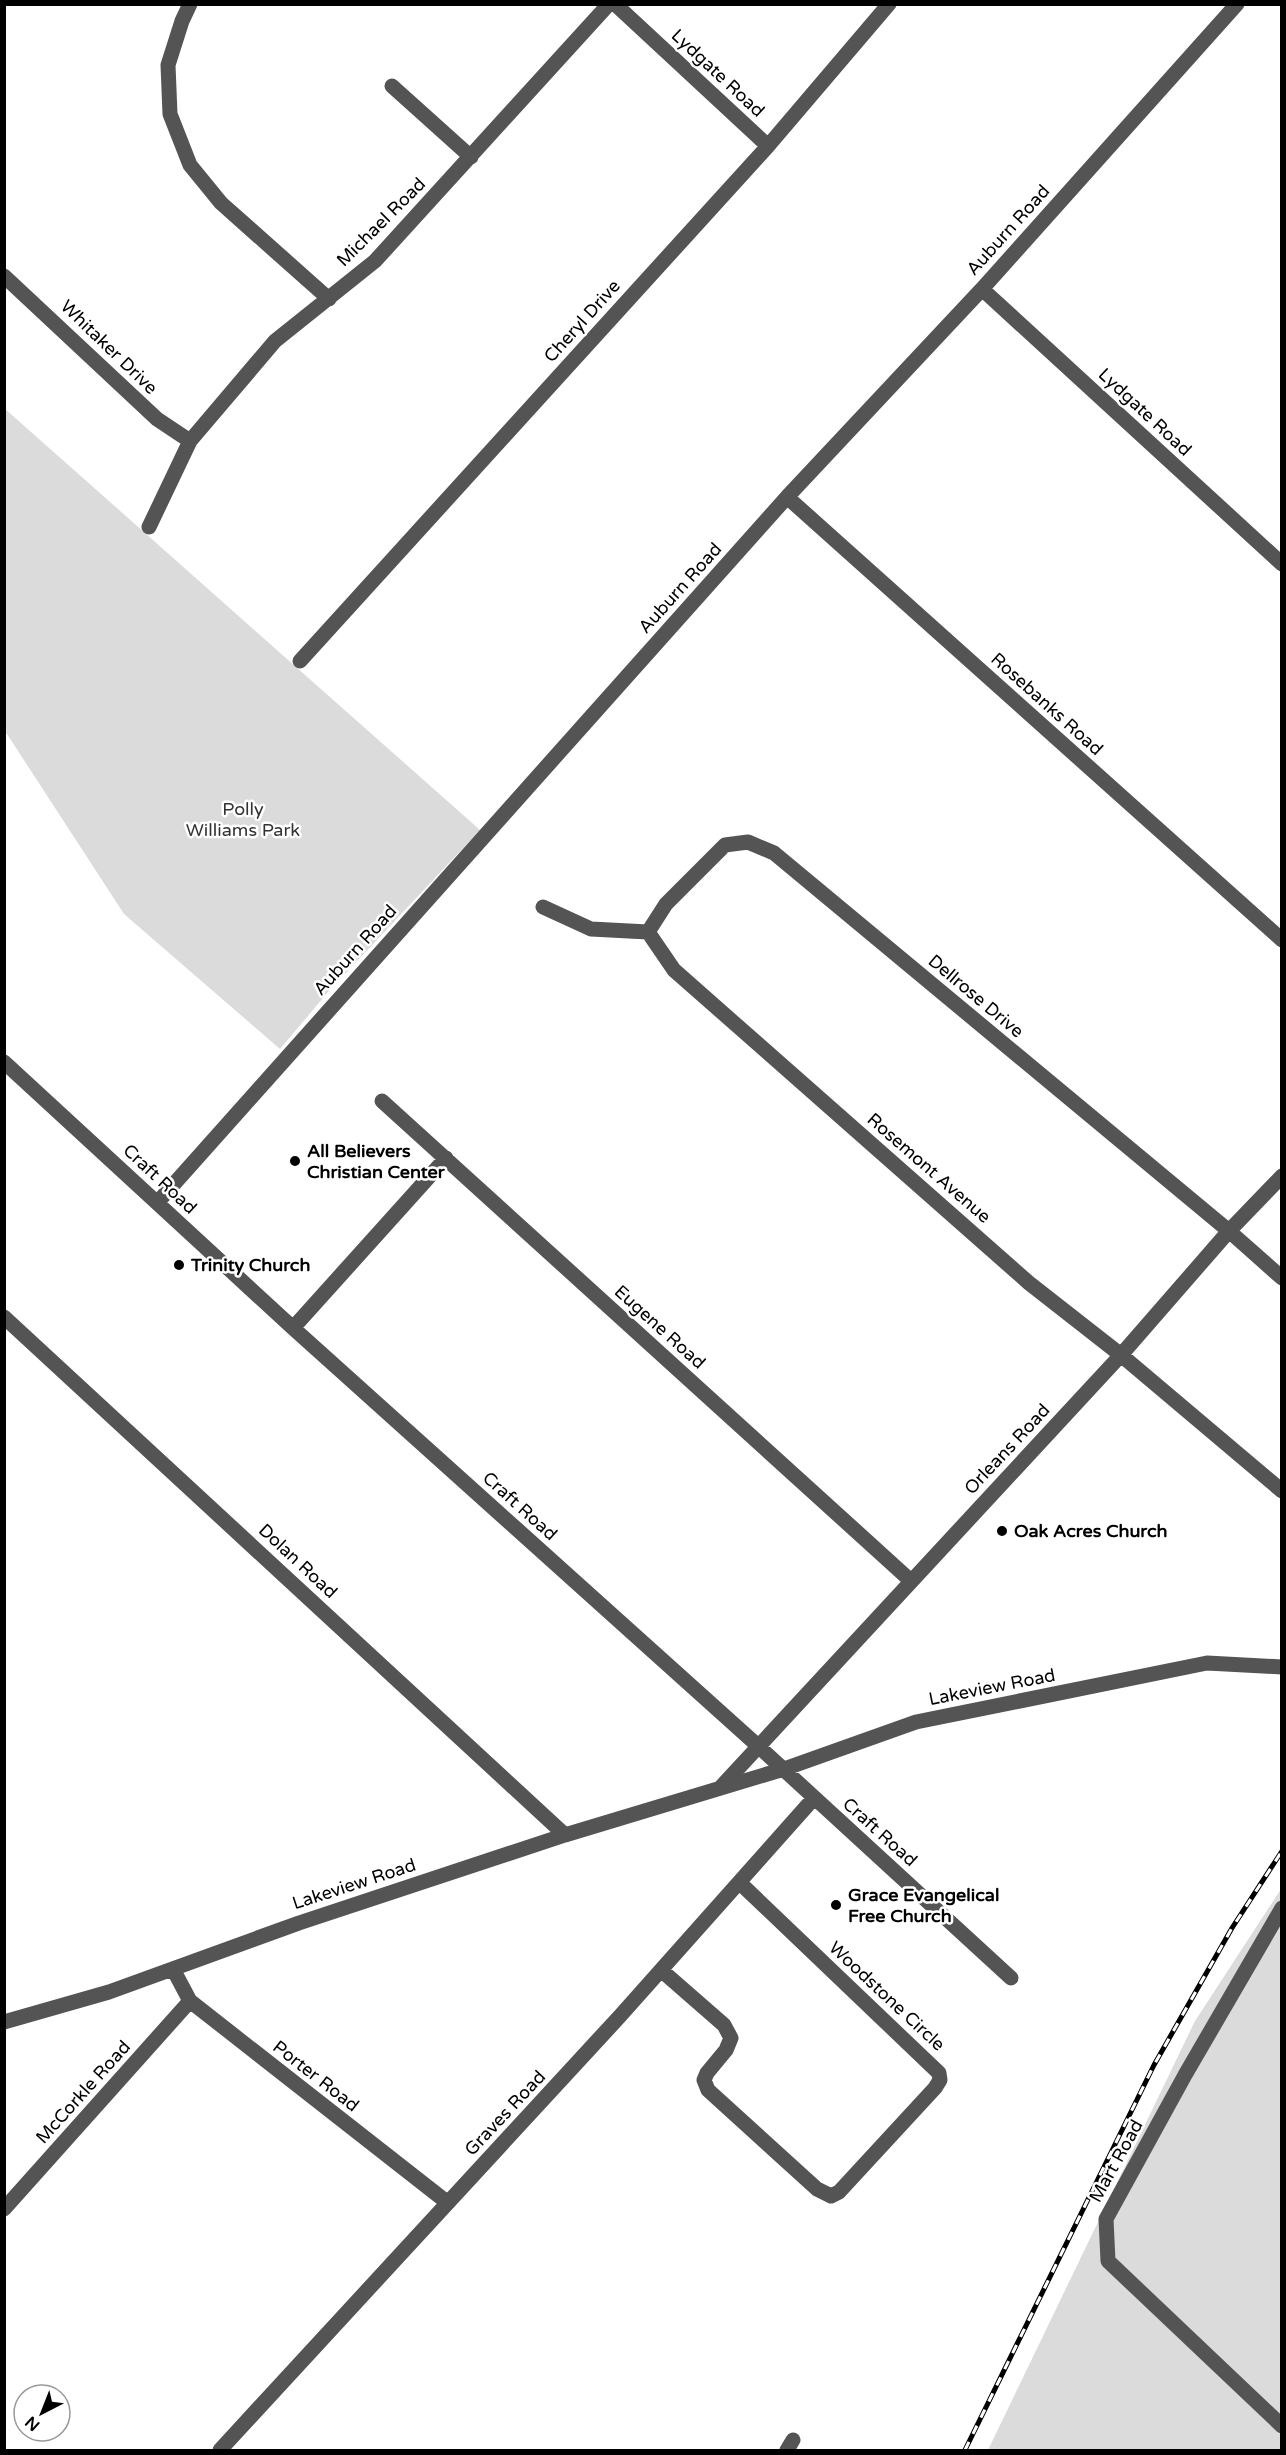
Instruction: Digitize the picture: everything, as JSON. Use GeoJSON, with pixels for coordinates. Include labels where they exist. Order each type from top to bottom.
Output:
{"type":"FeatureCollection","features":[{"type":"Feature","properties":{"kind":"street"},"geometry":{"type":"LineString","coordinates":[[190,4],[168,65],[170,114],[189,165],[221,203],[329,299]]}},
{"type":"Feature","properties":{"kind":"street","name":"Michael Road"},"geometry":{"type":"LineString","coordinates":[[149,528],[190,441],[275,341],[375,261],[609,4]]}},
{"type":"Feature","properties":{"kind":"street","name":"Lydgate Road"},"geometry":{"type":"LineString","coordinates":[[615,4],[768,146]]}},
{"type":"Feature","properties":{"kind":"street","name":"Cheryl Drive"},"geometry":{"type":"LineString","coordinates":[[300,661],[768,146],[889,4]]}},
{"type":"Feature","properties":{"kind":"street","name":"Auburn Road"},"geometry":{"type":"LineString","coordinates":[[157,1203],[787,498],[982,289],[1237,4]]}},
{"type":"Feature","properties":{"kind":"street"},"geometry":{"type":"LineString","coordinates":[[392,86],[471,157]]}},
{"type":"Feature","properties":{"kind":"street","name":"Whitaker Drive"},"geometry":{"type":"LineString","coordinates":[[4,276],[157,420],[190,441]]}},
{"type":"Feature","properties":{"kind":"street","name":"Lydgate Road"},"geometry":{"type":"LineString","coordinates":[[982,289],[1281,564]]}},
{"type":"Feature","properties":{"kind":"street","name":"Rosebanks Road"},"geometry":{"type":"LineString","coordinates":[[787,498],[1281,940]]}},
{"type":"Feature","properties":{"kind":"street","name":"Dellrose Drive"},"geometry":{"type":"LineString","coordinates":[[648,932],[666,904],[724,844],[748,842],[774,853],[1229,1232],[1281,1278]]}},
{"type":"Feature","properties":{"kind":"street"},"geometry":{"type":"LineString","coordinates":[[543,907],[591,929],[648,932]]}},
{"type":"Feature","properties":{"kind":"street","name":"Rosemont Avenue"},"geometry":{"type":"LineString","coordinates":[[648,932],[674,970],[1029,1283],[1121,1355],[1281,1491]]}},
{"type":"Feature","properties":{"kind":"street","name":"Craft Road"},"geometry":{"type":"LineString","coordinates":[[4,1062],[293,1328],[758,1745],[1011,1978]]}},
{"type":"Feature","properties":{"kind":"street","name":"Eugene Road"},"geometry":{"type":"LineString","coordinates":[[382,1101],[911,1581]]}},
{"type":"Feature","properties":{"kind":"street"},"geometry":{"type":"LineString","coordinates":[[293,1328],[446,1158]]}},
{"type":"Feature","properties":{"kind":"street","name":"Orleans Road"},"geometry":{"type":"LineString","coordinates":[[758,1745],[1121,1355],[1281,1176]]}},
{"type":"Feature","properties":{"kind":"street","name":"Dolan Road"},"geometry":{"type":"LineString","coordinates":[[4,1317],[565,1835]]}},
{"type":"Feature","properties":{"kind":"street","name":"Lakeview Road"},"geometry":{"type":"LineString","coordinates":[[4,2022],[109,1992],[299,1923],[565,1835],[784,1769],[916,1722],[1207,1663],[1281,1667]]}},
{"type":"Feature","properties":{"kind":"street"},"geometry":{"type":"LineString","coordinates":[[718,1789],[758,1745]]}},
{"type":"Feature","properties":{"kind":"street","name":"Graves Road"},"geometry":{"type":"LineString","coordinates":[[220,2451],[662,1970],[814,1798]]}},
{"type":"Feature","properties":{"kind":"street","name":"Woodstone Circle"},"geometry":{"type":"LineString","coordinates":[[662,1970],[724,2025],[731,2038],[726,2050],[707,2073],[704,2080],[708,2090],[817,2189],[831,2196],[839,2193],[936,2088],[940,2080],[939,2073],[740,1883]]}},
{"type":"Feature","properties":{"kind":"street","name":"Mart Road"},"geometry":{"type":"LineString","coordinates":[[1281,1908],[1106,2219],[1108,2261],[1281,2426]]}},
{"type":"Feature","properties":{"kind":"street","name":"Porter Road"},"geometry":{"type":"LineString","coordinates":[[173,1969],[190,2001],[447,2203]]}},
{"type":"Feature","properties":{"kind":"street","name":"McCorkle Road"},"geometry":{"type":"LineString","coordinates":[[4,2209],[190,2001]]}},
{"type":"Feature","properties":{"kind":"green space","name":"Polly Williams Park"},"geometry":{"type":"Polygon","coordinates":[[[4,408],[480,830],[328,992],[280,1049],[124,914],[5,731],[4,408]]]}},
{"type":"Feature","properties":{"kind":"green space"},"geometry":{"type":"Polygon","coordinates":[[[1281,1889],[1281,2450],[988,2450],[1195,2021],[1281,1889]]]}},
{"type":"Feature","properties":{"kind":"railway"},"geometry":{"type":"LineString","coordinates":[[965,2450],[1154,2065],[1232,1928],[1282,1851]]}},
{"type":"Feature","properties":{"kind":"place","name":"All Believers Christian Center"},"geometry":{"type":"Point","coordinates":[295,1161]}},
{"type":"Feature","properties":{"kind":"place","name":"Trinity Church"},"geometry":{"type":"Point","coordinates":[179,1265]}},
{"type":"Feature","properties":{"kind":"place","name":"Oak Acres Church"},"geometry":{"type":"Point","coordinates":[1002,1531]}},
{"type":"Feature","properties":{"kind":"place","name":"Grace Evangelical Free Church"},"geometry":{"type":"Point","coordinates":[836,1905]}}]}
